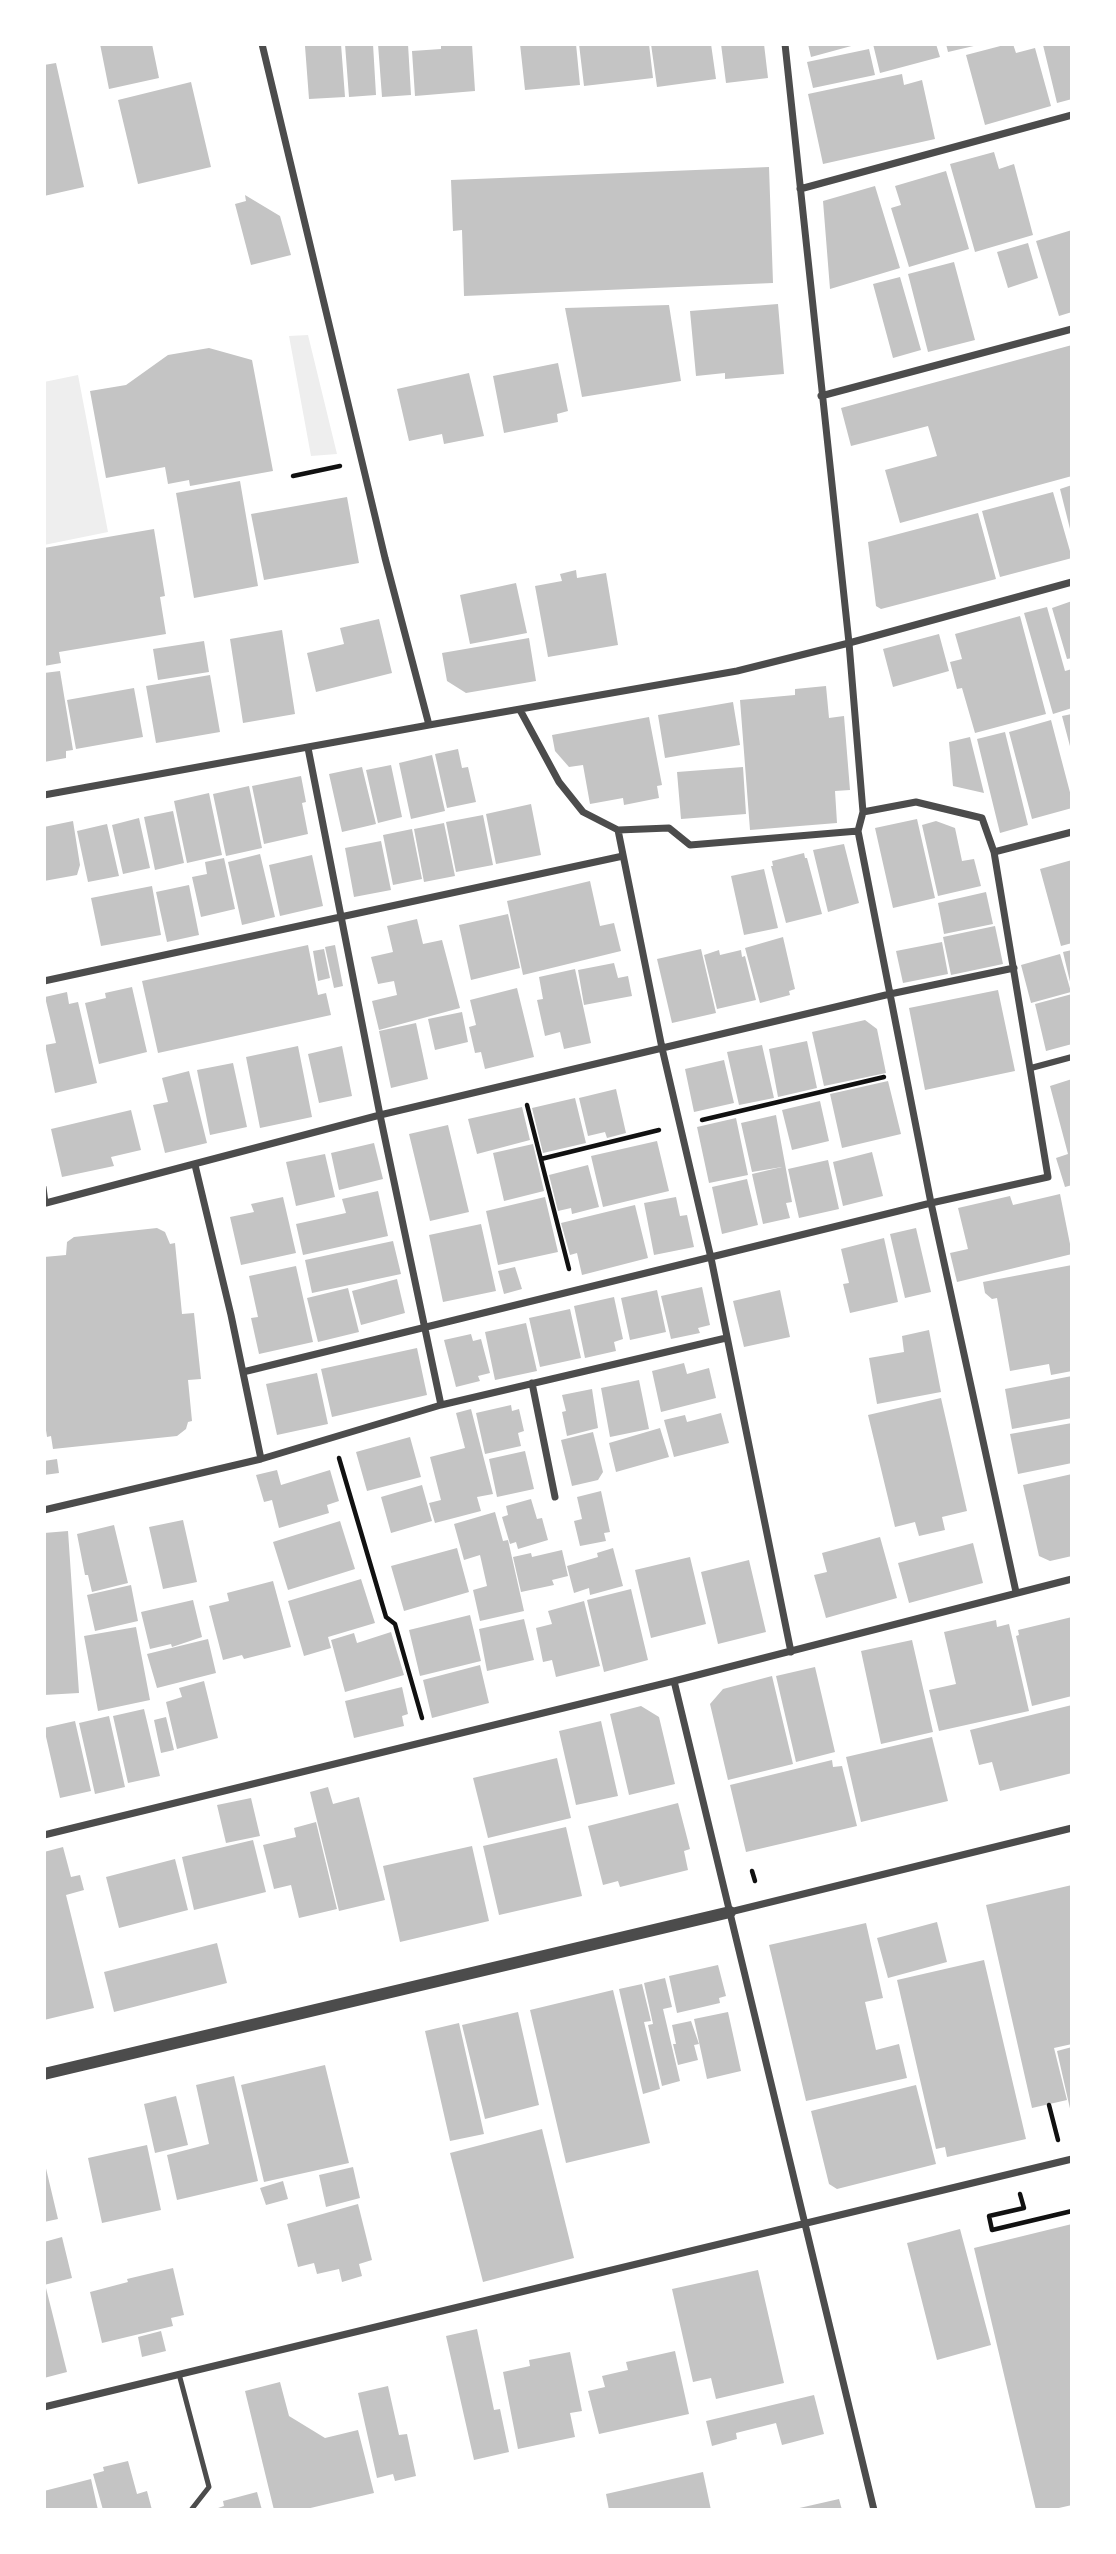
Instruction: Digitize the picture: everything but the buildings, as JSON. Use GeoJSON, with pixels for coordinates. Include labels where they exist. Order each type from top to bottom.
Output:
{"type":"FeatureCollection","features":[{"type":"Feature","properties":{"kind":"street"},"geometry":{"type":"LineString","coordinates":[[262,44],[385,558],[429,725]]}},
{"type":"Feature","properties":{"kind":"street"},"geometry":{"type":"LineString","coordinates":[[785,44],[849,643],[863,813],[858,831],[931,1203],[1016,1592]]}},
{"type":"Feature","properties":{"kind":"street"},"geometry":{"type":"LineString","coordinates":[[800,189],[1072,114]]}},
{"type":"Feature","properties":{"kind":"street"},"geometry":{"type":"LineString","coordinates":[[821,396],[1072,329]]}},
{"type":"Feature","properties":{"kind":"street"},"geometry":{"type":"LineString","coordinates":[[44,795],[737,671],[1072,582]]}},
{"type":"Feature","properties":{"kind":"street"},"geometry":{"type":"LineString","coordinates":[[520,710],[559,782],[583,812],[618,830],[669,828],[690,845],[858,831]]}},
{"type":"Feature","properties":{"kind":"street"},"geometry":{"type":"LineString","coordinates":[[309,748],[380,1115],[441,1405]]}},
{"type":"Feature","properties":{"kind":"street"},"geometry":{"type":"LineString","coordinates":[[243,1372],[931,1203],[1048,1177],[994,852],[982,818],[916,802],[863,813]]}},
{"type":"Feature","properties":{"kind":"street"},"geometry":{"type":"LineString","coordinates":[[618,830],[662,1048],[711,1258],[791,1652]]}},
{"type":"Feature","properties":{"kind":"street"},"geometry":{"type":"LineString","coordinates":[[994,852],[1072,832]]}},
{"type":"Feature","properties":{"kind":"street"},"geometry":{"type":"LineString","coordinates":[[44,981],[623,856]]}},
{"type":"Feature","properties":{"kind":"street"},"geometry":{"type":"LineString","coordinates":[[46,1203],[380,1115],[890,994],[1014,968]]}},
{"type":"Feature","properties":{"kind":"street"},"geometry":{"type":"LineString","coordinates":[[1031,1068],[1072,1057]]}},
{"type":"Feature","properties":{"kind":"street"},"geometry":{"type":"LineString","coordinates":[[195,1165],[261,1459]]}},
{"type":"Feature","properties":{"kind":"street"},"geometry":{"type":"LineString","coordinates":[[44,1510],[261,1459],[441,1405],[726,1338]]}},
{"type":"Feature","properties":{"kind":"street"},"geometry":{"type":"LineString","coordinates":[[532,1383],[555,1497]]}},
{"type":"Feature","properties":{"kind":"street"},"geometry":{"type":"LineString","coordinates":[[44,1835],[791,1652],[1072,1579]]}},
{"type":"Feature","properties":{"kind":"street"},"geometry":{"type":"LineString","coordinates":[[674,1681],[874,2510]]}},
{"type":"Feature","properties":{"kind":"street"},"geometry":{"type":"LineString","coordinates":[[44,2074],[730,1912],[1072,1828]]}},
{"type":"Feature","properties":{"kind":"street"},"geometry":{"type":"LineString","coordinates":[[44,2407],[1072,2160]]}},
{"type":"Feature","properties":{"kind":"lane"},"geometry":{"type":"LineString","coordinates":[[44,1187],[46,1203]]}},
{"type":"Feature","properties":{"kind":"lane"},"geometry":{"type":"LineString","coordinates":[[179,2374],[209,2487],[191,2510]]}},
{"type":"Feature","properties":{"kind":"path"},"geometry":{"type":"LineString","coordinates":[[293,476],[336,467]]}},
{"type":"Feature","properties":{"kind":"path"},"geometry":{"type":"LineString","coordinates":[[541,1158],[906,1072]]}},
{"type":"Feature","properties":{"kind":"path"},"geometry":{"type":"LineString","coordinates":[[522,1082],[574,1291]]}},
{"type":"Feature","properties":{"kind":"path"},"geometry":{"type":"LineString","coordinates":[[333,1437],[386,1618],[395,1625],[428,1741]]}},
{"type":"Feature","properties":{"kind":"path"},"geometry":{"type":"LineString","coordinates":[[1049,2105],[1059,2144]]}},
{"type":"Feature","properties":{"kind":"path"},"geometry":{"type":"LineString","coordinates":[[1020,2193],[1024,2208],[989,2216],[992,2230],[1072,2211]]}},
{"type":"Feature","properties":{"kind":"shaded area"},"geometry":{"type":"Polygon","coordinates":[[[308,335],[337,454],[311,456],[289,336],[308,335]]]}},
{"type":"Feature","properties":{"kind":"shaded area"},"geometry":{"type":"Polygon","coordinates":[[[78,375],[108,532],[44,545],[44,382],[78,375]]]}}]}
